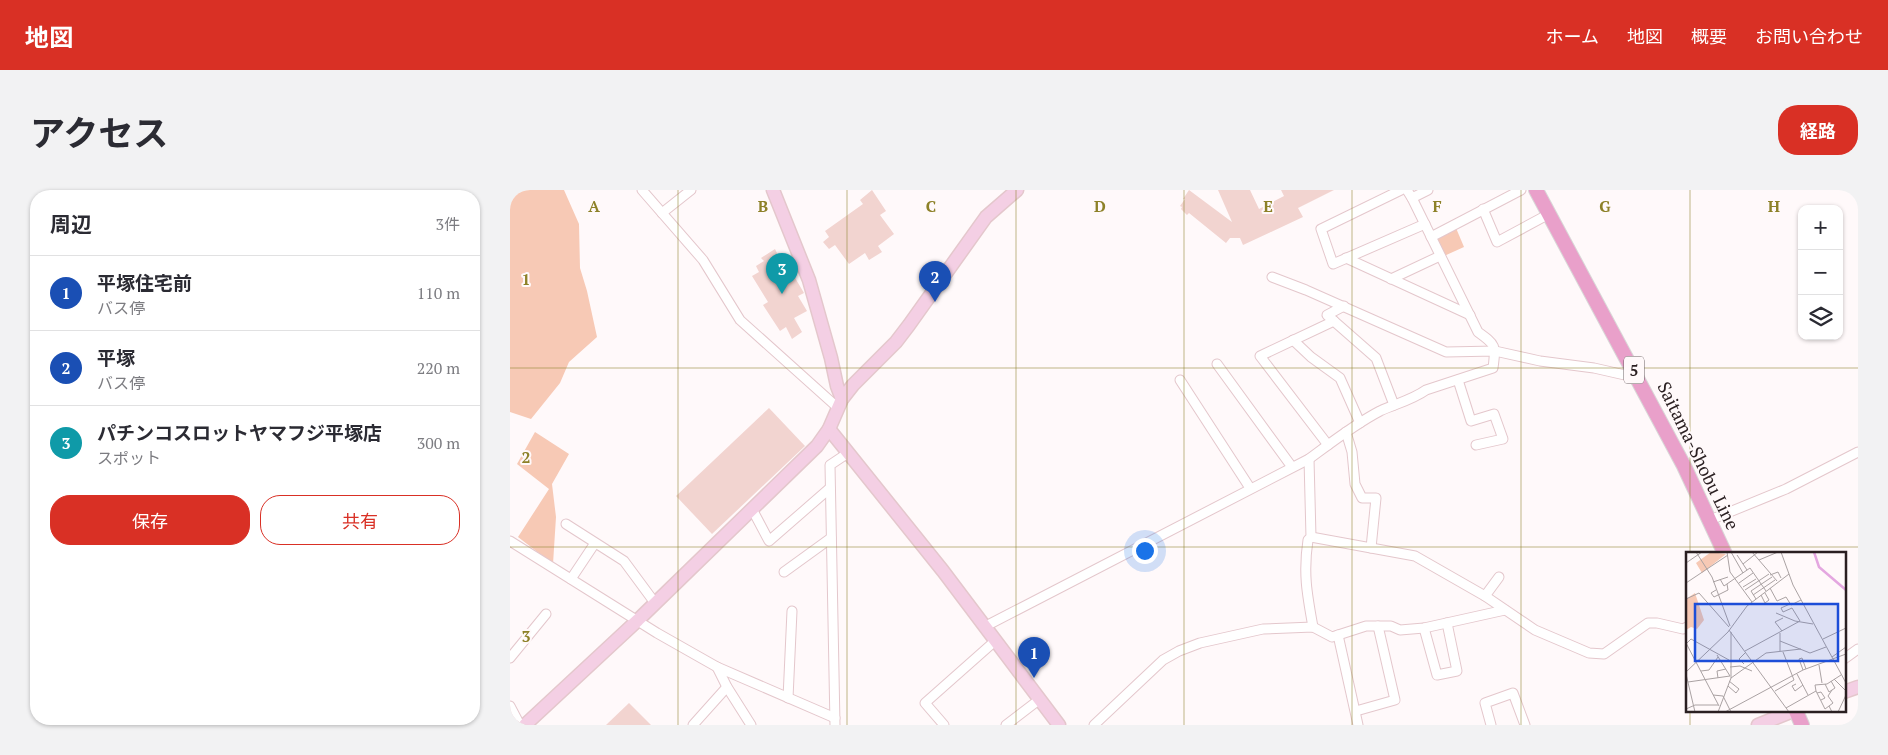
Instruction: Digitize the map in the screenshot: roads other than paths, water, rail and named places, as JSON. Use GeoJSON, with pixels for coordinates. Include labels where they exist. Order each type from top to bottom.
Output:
{"type":"FeatureCollection","features":[{"type":"Feature","properties":{"kind":"main road","name":"Saitama-Shobu Line"},"geometry":{"type":"LineString","coordinates":[[1536,190],[1684,466],[1724,552]]}},
{"type":"Feature","properties":{"kind":"main road"},"geometry":{"type":"LineString","coordinates":[[1796,712],[1802,725]]}},
{"type":"Feature","properties":{"kind":"street"},"geometry":{"type":"LineString","coordinates":[[642,190],[703,260],[740,320],[839,403]]}},
{"type":"Feature","properties":{"kind":"street"},"geometry":{"type":"LineString","coordinates":[[662,213],[691,190]]}},
{"type":"Feature","properties":{"kind":"street"},"geometry":{"type":"LineString","coordinates":[[773,190],[809,280],[831,358],[839,403]]}},
{"type":"Feature","properties":{"kind":"street"},"geometry":{"type":"LineString","coordinates":[[525,725],[638,620],[809,455],[829,429],[839,403],[853,385],[896,342],[910,325],[986,217],[1018,190]]}},
{"type":"Feature","properties":{"kind":"street"},"geometry":{"type":"LineString","coordinates":[[1401,190],[1321,229],[1333,264],[1425,224]]}},
{"type":"Feature","properties":{"kind":"street"},"geometry":{"type":"LineString","coordinates":[[984,627],[1309,459],[1360,423],[1394,405],[1419,395],[1426,390],[1493,368],[1495,351],[1492,342],[1478,332],[1410,194],[1428,190]]}},
{"type":"Feature","properties":{"kind":"street"},"geometry":{"type":"LineString","coordinates":[[1431,237],[1521,190]]}},
{"type":"Feature","properties":{"kind":"street"},"geometry":{"type":"LineString","coordinates":[[1483,209],[1498,242],[1549,214]]}},
{"type":"Feature","properties":{"kind":"street"},"geometry":{"type":"LineString","coordinates":[[1391,279],[1440,256]]}},
{"type":"Feature","properties":{"kind":"street"},"geometry":{"type":"LineString","coordinates":[[1346,258],[1470,315]]}},
{"type":"Feature","properties":{"kind":"street"},"geometry":{"type":"LineString","coordinates":[[1272,277],[1344,306],[1446,352],[1495,351],[1540,361],[1594,368],[1638,378]]}},
{"type":"Feature","properties":{"kind":"street"},"geometry":{"type":"LineString","coordinates":[[1344,306],[1327,315],[1376,358],[1394,405]]}},
{"type":"Feature","properties":{"kind":"street"},"geometry":{"type":"LineString","coordinates":[[1328,445],[1260,356],[1334,321]]}},
{"type":"Feature","properties":{"kind":"street"},"geometry":{"type":"LineString","coordinates":[[1293,340],[1311,357],[1340,378],[1360,423]]}},
{"type":"Feature","properties":{"kind":"street"},"geometry":{"type":"LineString","coordinates":[[1217,364],[1292,467]]}},
{"type":"Feature","properties":{"kind":"street"},"geometry":{"type":"LineString","coordinates":[[1180,380],[1250,488]]}},
{"type":"Feature","properties":{"kind":"street"},"geometry":{"type":"LineString","coordinates":[[1458,380],[1472,421],[1494,414],[1503,439],[1476,445]]}},
{"type":"Feature","properties":{"kind":"street"},"geometry":{"type":"LineString","coordinates":[[829,429],[1060,725]]}},
{"type":"Feature","properties":{"kind":"street"},"geometry":{"type":"LineString","coordinates":[[1346,432],[1352,452],[1355,484],[1362,498],[1376,498],[1371,548]]}},
{"type":"Feature","properties":{"kind":"street"},"geometry":{"type":"LineString","coordinates":[[1710,520],[1786,488],[1858,452]]}},
{"type":"Feature","properties":{"kind":"street"},"geometry":{"type":"LineString","coordinates":[[510,541],[658,633],[717,666],[788,698],[835,722],[830,465],[848,453]]}},
{"type":"Feature","properties":{"kind":"street"},"geometry":{"type":"LineString","coordinates":[[1309,459],[1311,537],[1308,540],[1306,556],[1305,586],[1313,627]]}},
{"type":"Feature","properties":{"kind":"street"},"geometry":{"type":"LineString","coordinates":[[752,509],[769,541],[830,488]]}},
{"type":"Feature","properties":{"kind":"street"},"geometry":{"type":"LineString","coordinates":[[566,524],[624,561],[655,603]]}},
{"type":"Feature","properties":{"kind":"street"},"geometry":{"type":"LineString","coordinates":[[1311,537],[1415,556],[1485,596],[1535,630],[1589,653],[1604,654],[1648,623],[1683,629],[1686,628]]}},
{"type":"Feature","properties":{"kind":"street"},"geometry":{"type":"LineString","coordinates":[[784,572],[831,538]]}},
{"type":"Feature","properties":{"kind":"street"},"geometry":{"type":"LineString","coordinates":[[571,579],[595,542]]}},
{"type":"Feature","properties":{"kind":"street"},"geometry":{"type":"LineString","coordinates":[[1485,596],[1499,577]]}},
{"type":"Feature","properties":{"kind":"street"},"geometry":{"type":"LineString","coordinates":[[1094,725],[1163,660],[1200,643],[1263,629],[1313,627],[1332,637],[1366,626],[1391,626],[1400,630],[1424,628],[1505,610]]}},
{"type":"Feature","properties":{"kind":"street"},"geometry":{"type":"LineString","coordinates":[[788,698],[792,611]]}},
{"type":"Feature","properties":{"kind":"street"},"geometry":{"type":"LineString","coordinates":[[510,658],[546,614]]}},
{"type":"Feature","properties":{"kind":"street"},"geometry":{"type":"LineString","coordinates":[[1424,628],[1437,675],[1457,671],[1447,623]]}},
{"type":"Feature","properties":{"kind":"street"},"geometry":{"type":"LineString","coordinates":[[1356,711],[1395,700],[1378,626]]}},
{"type":"Feature","properties":{"kind":"street"},"geometry":{"type":"LineString","coordinates":[[1338,635],[1358,725]]}},
{"type":"Feature","properties":{"kind":"street"},"geometry":{"type":"LineString","coordinates":[[944,725],[925,703],[995,640]]}},
{"type":"Feature","properties":{"kind":"street"},"geometry":{"type":"LineString","coordinates":[[1846,658],[1858,649]]}},
{"type":"Feature","properties":{"kind":"street"},"geometry":{"type":"LineString","coordinates":[[717,666],[727,687],[751,725]]}},
{"type":"Feature","properties":{"kind":"street"},"geometry":{"type":"LineString","coordinates":[[696,724],[727,687]]}},
{"type":"Feature","properties":{"kind":"street"},"geometry":{"type":"LineString","coordinates":[[1846,691],[1858,687]]}},
{"type":"Feature","properties":{"kind":"street"},"geometry":{"type":"LineString","coordinates":[[1491,725],[1485,703],[1513,693],[1525,725]]}},
{"type":"Feature","properties":{"kind":"street"},"geometry":{"type":"LineString","coordinates":[[1006,725],[1040,699]]}},
{"type":"Feature","properties":{"kind":"street"},"geometry":{"type":"LineString","coordinates":[[510,706],[520,725]]}},
{"type":"Feature","properties":{"kind":"street"},"geometry":{"type":"LineString","coordinates":[[1758,725],[1792,712]]}},
{"type":"Feature","properties":{"kind":"place","name":"パチンコスロットヤマフジ平塚店"},"geometry":{"type":"Point","coordinates":[782,294]}},
{"type":"Feature","properties":{"kind":"place","name":"平塚"},"geometry":{"type":"Point","coordinates":[935,302]}},
{"type":"Feature","properties":{"kind":"place","name":"平塚住宅前"},"geometry":{"type":"Point","coordinates":[1034,678]}}]}
